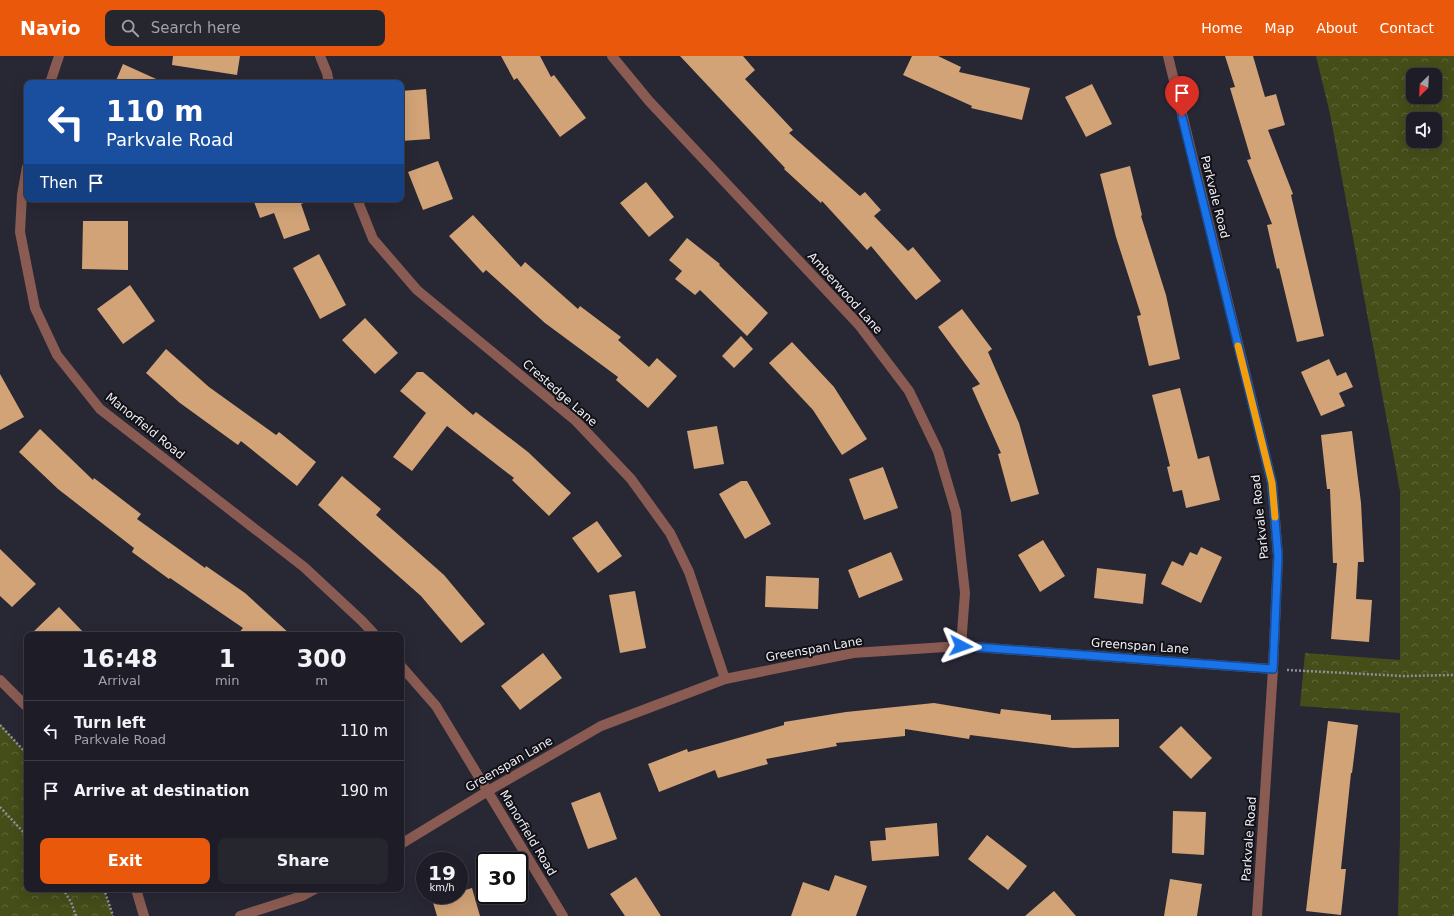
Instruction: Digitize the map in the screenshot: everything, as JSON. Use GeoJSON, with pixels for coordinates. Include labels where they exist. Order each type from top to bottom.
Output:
{"type":"FeatureCollection","features":[{"type":"Feature","properties":{"kind":"street"},"geometry":{"type":"LineString","coordinates":[[51,80],[59,56]]}},
{"type":"Feature","properties":{"kind":"street"},"geometry":{"type":"LineString","coordinates":[[320,56],[328,80]]}},
{"type":"Feature","properties":{"kind":"street","name":"Amberwood Lane"},"geometry":{"type":"LineString","coordinates":[[612,56],[649,101],[859,325],[909,391],[938,451],[956,512],[965,593],[961,646]]}},
{"type":"Feature","properties":{"kind":"street","name":"Parkvale Road"},"geometry":{"type":"LineString","coordinates":[[1168,56],[1272,483],[1278,556],[1273,669],[1257,916]]}},
{"type":"Feature","properties":{"kind":"street","name":"Manorfield Road"},"geometry":{"type":"LineString","coordinates":[[24,184],[20,232],[35,308],[57,355],[100,409],[304,567],[372,632]]}},
{"type":"Feature","properties":{"kind":"street","name":"Crestedge Lane"},"geometry":{"type":"LineString","coordinates":[[359,202],[373,239],[417,290],[576,421],[632,479],[670,533],[689,572],[725,679]]}},
{"type":"Feature","properties":{"kind":"street","name":"Greenspan Lane"},"geometry":{"type":"LineString","coordinates":[[404,842],[488,791],[601,726],[725,679],[852,653],[961,646],[1273,669]]}},
{"type":"Feature","properties":{"kind":"street","name":"Manorfield Road"},"geometry":{"type":"LineString","coordinates":[[404,669],[436,706],[563,916]]}},
{"type":"Feature","properties":{"kind":"street"},"geometry":{"type":"LineString","coordinates":[[0,680],[24,704]]}},
{"type":"Feature","properties":{"kind":"street"},"geometry":{"type":"LineString","coordinates":[[137,892],[144,916]]}},
{"type":"Feature","properties":{"kind":"street"},"geometry":{"type":"LineString","coordinates":[[240,916],[302,896],[309,892]]}},
{"type":"Feature","properties":{"kind":"path"},"geometry":{"type":"LineString","coordinates":[[1273,669],[1403,676],[1454,675]]}},
{"type":"Feature","properties":{"kind":"path"},"geometry":{"type":"LineString","coordinates":[[0,724],[24,751]]}},
{"type":"Feature","properties":{"kind":"path"},"geometry":{"type":"LineString","coordinates":[[0,807],[24,833]]}},
{"type":"Feature","properties":{"kind":"path"},"geometry":{"type":"LineString","coordinates":[[66,892],[76,916]]}},
{"type":"Feature","properties":{"kind":"path"},"geometry":{"type":"LineString","coordinates":[[105,892],[113,916]]}},
{"type":"Feature","properties":{"kind":"green space"},"geometry":{"type":"Polygon","coordinates":[[[1316,56],[1454,56],[1454,916],[1398,916],[1400,837],[1400,713],[1300,706],[1305,653],[1400,660],[1400,491],[1330,114],[1316,56]]]}},
{"type":"Feature","properties":{"kind":"green space"},"geometry":{"type":"Polygon","coordinates":[[[0,724],[24,751],[24,892],[105,892],[113,916],[0,916],[0,724]]]}},
{"type":"Feature","properties":{"kind":"building"},"geometry":{"type":"Polygon","coordinates":[[[173,56],[240,56],[237,75],[172,65],[173,56]]]}},
{"type":"Feature","properties":{"kind":"building"},"geometry":{"type":"Polygon","coordinates":[[[501,56],[540,56],[551,77],[554,75],[586,118],[560,137],[517,78],[514,80],[501,56]]]}},
{"type":"Feature","properties":{"kind":"building"},"geometry":{"type":"Polygon","coordinates":[[[680,56],[743,56],[755,70],[745,79],[793,130],[789,133],[860,196],[865,192],[881,210],[874,216],[908,251],[913,247],[941,281],[916,300],[871,246],[867,250],[822,201],[821,203],[784,169],[785,168],[680,56]]]}},
{"type":"Feature","properties":{"kind":"building"},"geometry":{"type":"Polygon","coordinates":[[[912,56],[938,56],[961,67],[959,72],[1030,88],[1022,120],[971,108],[972,106],[903,75],[912,56]]]}},
{"type":"Feature","properties":{"kind":"building"},"geometry":{"type":"Polygon","coordinates":[[[1225,56],[1253,56],[1265,97],[1276,94],[1285,125],[1268,130],[1293,194],[1291,195],[1324,336],[1297,342],[1279,268],[1277,269],[1267,225],[1272,224],[1247,160],[1251,159],[1230,88],[1235,87],[1225,56]]]}},
{"type":"Feature","properties":{"kind":"building"},"geometry":{"type":"Polygon","coordinates":[[[123,64],[158,80],[116,80],[123,64]]]}},
{"type":"Feature","properties":{"kind":"building"},"geometry":{"type":"Polygon","coordinates":[[[1092,84],[1112,124],[1086,137],[1065,97],[1092,84]]]}},
{"type":"Feature","properties":{"kind":"building"},"geometry":{"type":"Polygon","coordinates":[[[426,89],[430,139],[404,141],[404,91],[426,89]]]}},
{"type":"Feature","properties":{"kind":"building"},"geometry":{"type":"Polygon","coordinates":[[[438,161],[453,199],[423,210],[408,172],[438,161]]]}},
{"type":"Feature","properties":{"kind":"building"},"geometry":{"type":"Polygon","coordinates":[[[1130,166],[1141,216],[1166,295],[1180,359],[1149,366],[1137,316],[1141,315],[1116,237],[1100,174],[1130,166]]]}},
{"type":"Feature","properties":{"kind":"building"},"geometry":{"type":"Polygon","coordinates":[[[646,182],[674,217],[649,237],[620,203],[646,182]]]}},
{"type":"Feature","properties":{"kind":"building"},"geometry":{"type":"Polygon","coordinates":[[[254,202],[306,202],[301,204],[310,230],[284,239],[274,213],[260,218],[254,202]]]}},
{"type":"Feature","properties":{"kind":"building"},"geometry":{"type":"Polygon","coordinates":[[[473,215],[521,267],[525,262],[578,309],[580,306],[621,337],[618,340],[649,367],[657,358],[677,376],[648,408],[616,380],[618,377],[545,323],[486,270],[483,273],[449,236],[473,215]]]}},
{"type":"Feature","properties":{"kind":"building"},"geometry":{"type":"Polygon","coordinates":[[[83,221],[128,221],[128,270],[82,269],[83,221]]]}},
{"type":"Feature","properties":{"kind":"building"},"geometry":{"type":"Polygon","coordinates":[[[687,238],[720,264],[719,265],[768,313],[747,336],[700,290],[695,295],[675,279],[682,271],[669,260],[687,238]]]}},
{"type":"Feature","properties":{"kind":"building"},"geometry":{"type":"Polygon","coordinates":[[[319,254],[346,305],[320,319],[293,268],[319,254]]]}},
{"type":"Feature","properties":{"kind":"building"},"geometry":{"type":"Polygon","coordinates":[[[130,285],[155,321],[123,344],[97,309],[130,285]]]}},
{"type":"Feature","properties":{"kind":"building"},"geometry":{"type":"Polygon","coordinates":[[[962,309],[992,349],[988,352],[1019,423],[1039,494],[1011,502],[998,454],[1001,453],[972,388],[980,384],[938,327],[962,309]]]}},
{"type":"Feature","properties":{"kind":"building"},"geometry":{"type":"Polygon","coordinates":[[[365,318],[398,353],[375,374],[342,340],[365,318]]]}},
{"type":"Feature","properties":{"kind":"building"},"geometry":{"type":"Polygon","coordinates":[[[741,336],[753,349],[734,368],[722,356],[741,336]]]}},
{"type":"Feature","properties":{"kind":"building"},"geometry":{"type":"Polygon","coordinates":[[[792,342],[834,387],[867,439],[842,455],[813,410],[769,363],[792,342]]]}},
{"type":"Feature","properties":{"kind":"building"},"geometry":{"type":"Polygon","coordinates":[[[166,349],[209,387],[276,435],[279,432],[316,462],[297,486],[241,441],[238,445],[180,403],[146,373],[166,349]]]}},
{"type":"Feature","properties":{"kind":"building"},"geometry":{"type":"Polygon","coordinates":[[[1329,359],[1337,376],[1346,372],[1353,387],[1339,393],[1345,406],[1321,416],[1301,372],[1329,359]]]}},
{"type":"Feature","properties":{"kind":"building"},"geometry":{"type":"Polygon","coordinates":[[[417,372],[423,372],[473,415],[476,412],[528,452],[571,493],[549,516],[512,480],[514,478],[447,426],[412,471],[393,457],[426,413],[400,391],[417,372]]]}},
{"type":"Feature","properties":{"kind":"building"},"geometry":{"type":"Polygon","coordinates":[[[0,374],[24,417],[0,430],[0,374]]]}},
{"type":"Feature","properties":{"kind":"building"},"geometry":{"type":"Polygon","coordinates":[[[1180,388],[1198,459],[1209,456],[1220,500],[1186,508],[1182,490],[1173,492],[1167,467],[1170,466],[1152,395],[1180,388]]]}},
{"type":"Feature","properties":{"kind":"building"},"geometry":{"type":"Polygon","coordinates":[[[717,426],[724,464],[694,469],[687,431],[717,426]]]}},
{"type":"Feature","properties":{"kind":"building"},"geometry":{"type":"Polygon","coordinates":[[[40,429],[93,480],[94,478],[141,514],[137,519],[205,568],[206,566],[245,593],[288,632],[240,632],[243,628],[170,578],[169,579],[132,552],[134,548],[58,489],[19,452],[40,429]]]}},
{"type":"Feature","properties":{"kind":"building"},"geometry":{"type":"Polygon","coordinates":[[[1352,431],[1361,503],[1364,562],[1358,562],[1356,599],[1372,600],[1369,642],[1331,639],[1337,563],[1333,563],[1330,489],[1327,489],[1321,435],[1352,431]]]}},
{"type":"Feature","properties":{"kind":"building"},"geometry":{"type":"Polygon","coordinates":[[[883,467],[898,508],[864,520],[849,479],[883,467]]]}},
{"type":"Feature","properties":{"kind":"building"},"geometry":{"type":"Polygon","coordinates":[[[342,476],[381,509],[376,515],[444,575],[485,624],[461,643],[421,596],[318,505],[342,476]]]}},
{"type":"Feature","properties":{"kind":"building"},"geometry":{"type":"Polygon","coordinates":[[[741,481],[747,481],[771,524],[745,539],[719,494],[741,481]]]}},
{"type":"Feature","properties":{"kind":"building"},"geometry":{"type":"Polygon","coordinates":[[[597,521],[622,556],[598,573],[572,538],[597,521]]]}},
{"type":"Feature","properties":{"kind":"building"},"geometry":{"type":"Polygon","coordinates":[[[1043,540],[1065,576],[1040,592],[1018,555],[1043,540]]]}},
{"type":"Feature","properties":{"kind":"building"},"geometry":{"type":"Polygon","coordinates":[[[1201,547],[1222,557],[1201,603],[1161,584],[1172,561],[1183,566],[1190,552],[1197,555],[1201,547]]]}},
{"type":"Feature","properties":{"kind":"building"},"geometry":{"type":"Polygon","coordinates":[[[0,549],[36,584],[12,607],[0,596],[0,549]]]}},
{"type":"Feature","properties":{"kind":"building"},"geometry":{"type":"Polygon","coordinates":[[[891,552],[903,580],[859,598],[848,570],[891,552]]]}},
{"type":"Feature","properties":{"kind":"building"},"geometry":{"type":"Polygon","coordinates":[[[1097,568],[1146,574],[1143,604],[1094,598],[1097,568]]]}},
{"type":"Feature","properties":{"kind":"building"},"geometry":{"type":"Polygon","coordinates":[[[766,576],[819,578],[818,609],[765,607],[766,576]]]}},
{"type":"Feature","properties":{"kind":"building"},"geometry":{"type":"Polygon","coordinates":[[[635,591],[646,648],[620,653],[609,595],[635,591]]]}},
{"type":"Feature","properties":{"kind":"building"},"geometry":{"type":"Polygon","coordinates":[[[59,607],[83,632],[33,632],[59,607]]]}},
{"type":"Feature","properties":{"kind":"building"},"geometry":{"type":"Polygon","coordinates":[[[543,653],[562,678],[520,710],[501,686],[543,653]]]}},
{"type":"Feature","properties":{"kind":"building"},"geometry":{"type":"Polygon","coordinates":[[[934,703],[1000,714],[1001,709],[1051,715],[1051,720],[1119,719],[1119,747],[1073,748],[970,735],[969,739],[905,729],[905,736],[836,743],[837,746],[766,759],[768,764],[718,778],[715,770],[659,792],[648,764],[687,749],[688,752],[784,725],[784,722],[846,712],[934,703]]]}},
{"type":"Feature","properties":{"kind":"building"},"geometry":{"type":"Polygon","coordinates":[[[1328,721],[1358,725],[1351,773],[1341,869],[1346,869],[1341,915],[1306,911],[1328,721]]]}},
{"type":"Feature","properties":{"kind":"building"},"geometry":{"type":"Polygon","coordinates":[[[1181,726],[1212,758],[1191,779],[1159,747],[1181,726]]]}},
{"type":"Feature","properties":{"kind":"building"},"geometry":{"type":"Polygon","coordinates":[[[600,792],[617,839],[588,849],[571,803],[600,792]]]}},
{"type":"Feature","properties":{"kind":"building"},"geometry":{"type":"Polygon","coordinates":[[[1173,811],[1206,812],[1204,855],[1172,853],[1173,811]]]}},
{"type":"Feature","properties":{"kind":"building"},"geometry":{"type":"Polygon","coordinates":[[[937,823],[939,856],[872,861],[870,841],[886,840],[885,828],[937,823]]]}},
{"type":"Feature","properties":{"kind":"building"},"geometry":{"type":"Polygon","coordinates":[[[987,835],[1027,866],[1008,890],[968,859],[987,835]]]}},
{"type":"Feature","properties":{"kind":"building"},"geometry":{"type":"Polygon","coordinates":[[[835,875],[867,886],[856,916],[791,916],[803,882],[829,891],[835,875]]]}},
{"type":"Feature","properties":{"kind":"building"},"geometry":{"type":"Polygon","coordinates":[[[636,877],[661,916],[625,916],[610,894],[636,877]]]}},
{"type":"Feature","properties":{"kind":"building"},"geometry":{"type":"Polygon","coordinates":[[[1170,879],[1202,884],[1197,916],[1164,916],[1170,879]]]}},
{"type":"Feature","properties":{"kind":"building"},"geometry":{"type":"Polygon","coordinates":[[[472,888],[480,916],[437,916],[433,904],[468,904],[468,889],[472,888]]]}},
{"type":"Feature","properties":{"kind":"building"},"geometry":{"type":"Polygon","coordinates":[[[1054,891],[1076,916],[1025,916],[1054,891]]]}},
{"type":"Feature","properties":{"kind":"slow traffic"},"geometry":{"type":"LineString","coordinates":[[1238,346],[1272,483],[1275,517]]}},
{"type":"Feature","properties":{"kind":"route"},"geometry":{"type":"LineString","coordinates":[[961,646],[1273,669],[1278,556],[1272,483],[1182,117]]}}]}
